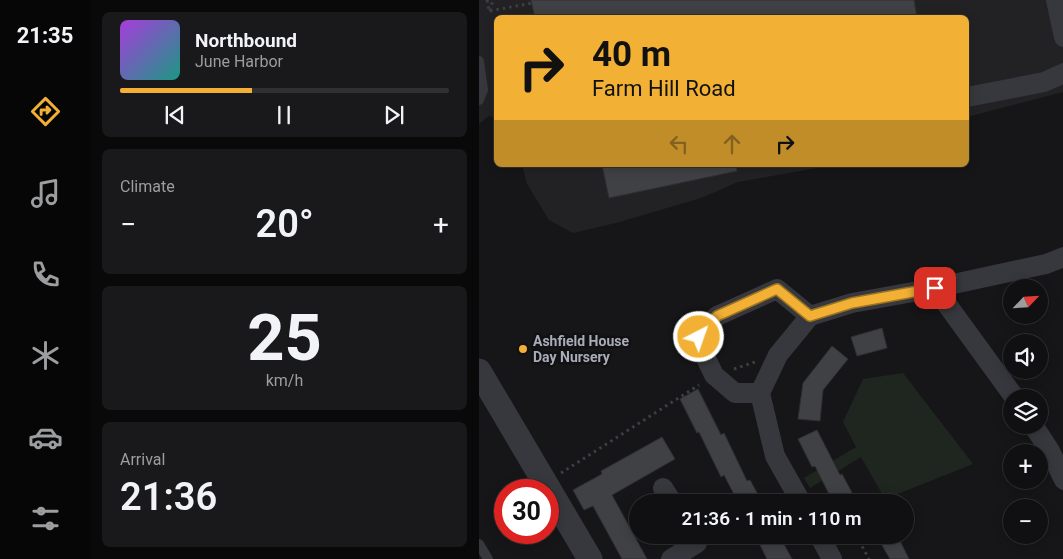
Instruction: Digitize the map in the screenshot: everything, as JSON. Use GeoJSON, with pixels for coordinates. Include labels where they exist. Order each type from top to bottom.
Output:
{"type":"FeatureCollection","features":[{"type":"Feature","properties":{"kind":"street"},"geometry":{"type":"LineString","coordinates":[[1056,0],[1063,31]]}},
{"type":"Feature","properties":{"kind":"street"},"geometry":{"type":"LineString","coordinates":[[969,97],[1044,82],[1063,73]]}},
{"type":"Feature","properties":{"kind":"street"},"geometry":{"type":"LineString","coordinates":[[796,494],[775,456],[760,393],[778,355],[810,316],[852,303],[935,288],[1046,264],[1063,257]]}},
{"type":"Feature","properties":{"kind":"street"},"geometry":{"type":"LineString","coordinates":[[935,288],[1008,389]]}},
{"type":"Feature","properties":{"kind":"street"},"geometry":{"type":"LineString","coordinates":[[760,393],[735,393],[714,375],[704,354],[699,337],[717,316],[777,289],[810,316]]}},
{"type":"Feature","properties":{"kind":"street"},"geometry":{"type":"LineString","coordinates":[[479,371],[544,479]]}},
{"type":"Feature","properties":{"kind":"street"},"geometry":{"type":"LineString","coordinates":[[1039,434],[1050,451],[1063,480]]}},
{"type":"Feature","properties":{"kind":"street"},"geometry":{"type":"LineString","coordinates":[[559,505],[590,559]]}},
{"type":"Feature","properties":{"kind":"street"},"geometry":{"type":"LineString","coordinates":[[671,559],[695,544]]}},
{"type":"Feature","properties":{"kind":"street"},"geometry":{"type":"LineString","coordinates":[[824,544],[832,559]]}},
{"type":"Feature","properties":{"kind":"lane"},"geometry":{"type":"LineString","coordinates":[[479,61],[483,90],[479,100]]}},
{"type":"Feature","properties":{"kind":"lane"},"geometry":{"type":"LineString","coordinates":[[479,544],[488,559]]}},
{"type":"Feature","properties":{"kind":"path"},"geometry":{"type":"LineString","coordinates":[[487,0],[489,11]]}},
{"type":"Feature","properties":{"kind":"path"},"geometry":{"type":"LineString","coordinates":[[489,11],[493,0]]}},
{"type":"Feature","properties":{"kind":"path"},"geometry":{"type":"LineString","coordinates":[[489,11],[532,3]]}},
{"type":"Feature","properties":{"kind":"path"},"geometry":{"type":"LineString","coordinates":[[552,479],[714,375],[778,355]]}},
{"type":"Feature","properties":{"kind":"path"},"geometry":{"type":"LineString","coordinates":[[861,544],[869,559]]}},
{"type":"Feature","properties":{"kind":"shaded area"},"geometry":{"type":"Polygon","coordinates":[[[479,0],[1063,0],[1063,92],[969,116],[969,15],[494,15],[494,117],[489,116],[479,124],[479,0]]]}},
{"type":"Feature","properties":{"kind":"shaded area"},"geometry":{"type":"Polygon","coordinates":[[[523,167],[823,167],[738,182],[701,198],[616,223],[573,233],[549,220],[527,184],[523,167]]]}},
{"type":"Feature","properties":{"kind":"shaded area"},"geometry":{"type":"Polygon","coordinates":[[[903,373],[973,464],[898,494],[882,494],[861,457],[810,488],[804,478],[856,447],[843,422],[863,379],[903,373]]]}},
{"type":"Feature","properties":{"kind":"building"},"geometry":{"type":"Polygon","coordinates":[[[531,0],[914,0],[916,15],[534,15],[531,0]]]}},
{"type":"Feature","properties":{"kind":"building"},"geometry":{"type":"Polygon","coordinates":[[[602,167],[736,167],[737,171],[609,198],[602,167]]]}},
{"type":"Feature","properties":{"kind":"building"},"geometry":{"type":"Polygon","coordinates":[[[882,328],[887,348],[857,356],[851,337],[882,328]]]}},
{"type":"Feature","properties":{"kind":"building"},"geometry":{"type":"Polygon","coordinates":[[[832,346],[848,359],[823,390],[820,421],[798,419],[803,383],[832,346]]]}},
{"type":"Feature","properties":{"kind":"building"},"geometry":{"type":"Polygon","coordinates":[[[698,389],[721,435],[724,433],[747,481],[750,480],[758,494],[734,494],[724,475],[721,477],[680,399],[698,389]]]}},
{"type":"Feature","properties":{"kind":"building"},"geometry":{"type":"Polygon","coordinates":[[[817,430],[840,475],[842,474],[853,494],[829,494],[815,466],[812,467],[798,439],[817,430]]]}},
{"type":"Feature","properties":{"kind":"building"},"geometry":{"type":"Polygon","coordinates":[[[662,437],[675,459],[612,495],[629,526],[629,544],[639,544],[647,559],[622,559],[593,506],[584,510],[573,490],[602,474],[601,471],[662,437]]]}},
{"type":"Feature","properties":{"kind":"building"},"geometry":{"type":"Polygon","coordinates":[[[760,544],[784,544],[792,559],[767,559],[760,544]]]}},
{"type":"Feature","properties":{"kind":"building"},"geometry":{"type":"Polygon","coordinates":[[[881,544],[902,544],[909,559],[890,559],[881,544]]]}},
{"type":"Feature","properties":{"kind":"place","name":"Ashfield House Day Nursery"},"geometry":{"type":"Point","coordinates":[523,349]}},
{"type":"Feature","properties":{"kind":"route"},"geometry":{"type":"LineString","coordinates":[[699,337],[717,316],[777,289],[810,316],[852,303],[935,288]]}}]}
